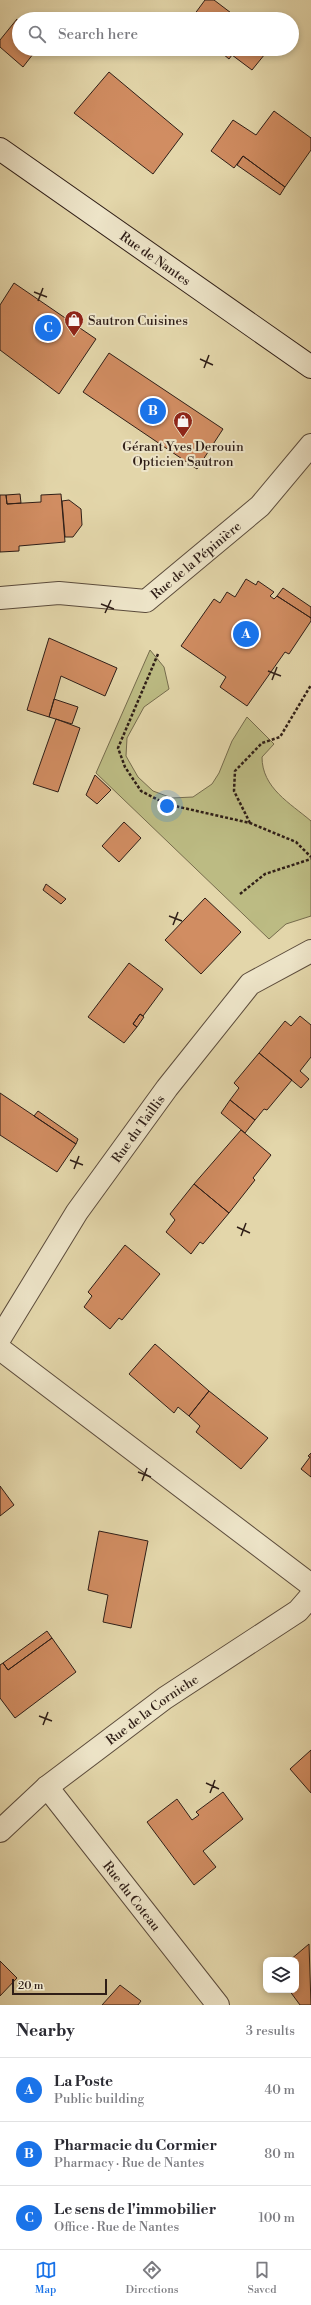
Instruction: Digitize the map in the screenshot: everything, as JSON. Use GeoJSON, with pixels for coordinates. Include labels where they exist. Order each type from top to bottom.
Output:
{"type":"FeatureCollection","features":[{"type":"Feature","properties":{"kind":"street","name":"Rue de Nantes"},"geometry":{"type":"LineString","coordinates":[[0,149],[311,367]]}},
{"type":"Feature","properties":{"kind":"street","name":"Rue de la Pépinière"},"geometry":{"type":"LineString","coordinates":[[0,598],[59,593],[146,602],[260,506],[311,445]]}},
{"type":"Feature","properties":{"kind":"street","name":"Rue du Taillis"},"geometry":{"type":"LineString","coordinates":[[0,1338],[77,1212],[168,1088],[250,984],[311,951]]}},
{"type":"Feature","properties":{"kind":"street"},"geometry":{"type":"LineString","coordinates":[[0,1349],[311,1585]]}},
{"type":"Feature","properties":{"kind":"street","name":"Rue de la Corniche"},"geometry":{"type":"LineString","coordinates":[[0,1831],[47,1788],[165,1698],[298,1611],[311,1596]]}},
{"type":"Feature","properties":{"kind":"street","name":"Rue du Coteau"},"geometry":{"type":"LineString","coordinates":[[47,1788],[218,2005]]}},
{"type":"Feature","properties":{"kind":"path"},"geometry":{"type":"LineString","coordinates":[[158,654],[118,748],[124,767],[141,791],[166,804],[250,823],[296,842],[311,858],[265,874],[240,894]]}},
{"type":"Feature","properties":{"kind":"path"},"geometry":{"type":"LineString","coordinates":[[250,823],[234,791],[235,770],[262,743],[280,737],[311,685]]}},
{"type":"Feature","properties":{"kind":"shaded area"},"geometry":{"type":"Polygon","coordinates":[[[150,650],[164,667],[169,689],[144,707],[127,738],[126,756],[138,777],[153,791],[172,798],[193,797],[212,784],[219,773],[232,741],[247,717],[274,744],[262,757],[263,768],[267,778],[272,786],[286,801],[311,821],[311,916],[286,924],[269,939],[96,773],[150,650]]]}},
{"type":"Feature","properties":{"kind":"building"},"geometry":{"type":"Polygon","coordinates":[[[205,0],[214,0],[230,12],[196,12],[205,0]]]}},
{"type":"Feature","properties":{"kind":"building"},"geometry":{"type":"Polygon","coordinates":[[[12,25],[12,56],[32,56],[23,67],[0,47],[0,40],[12,25]]]}},
{"type":"Feature","properties":{"kind":"building"},"geometry":{"type":"Polygon","coordinates":[[[233,56],[263,56],[252,70],[233,56]]]}},
{"type":"Feature","properties":{"kind":"building"},"geometry":{"type":"Polygon","coordinates":[[[109,72],[183,134],[153,174],[74,113],[109,72]]]}},
{"type":"Feature","properties":{"kind":"building"},"geometry":{"type":"Polygon","coordinates":[[[274,111],[311,138],[311,150],[285,187],[243,156],[234,168],[211,151],[233,120],[256,135],[274,111]]]}},
{"type":"Feature","properties":{"kind":"building"},"geometry":{"type":"Polygon","coordinates":[[[243,156],[285,187],[280,195],[237,165],[243,156]]]}},
{"type":"Feature","properties":{"kind":"building"},"geometry":{"type":"Polygon","coordinates":[[[14,283],[96,339],[59,394],[0,350],[0,305],[14,283]]]}},
{"type":"Feature","properties":{"kind":"building"},"geometry":{"type":"Polygon","coordinates":[[[109,353],[223,429],[197,469],[83,392],[109,353]]]}},
{"type":"Feature","properties":{"kind":"building"},"geometry":{"type":"Polygon","coordinates":[[[20,494],[21,503],[7,504],[6,495],[20,494]]]}},
{"type":"Feature","properties":{"kind":"building"},"geometry":{"type":"Polygon","coordinates":[[[61,494],[65,542],[19,546],[19,551],[0,552],[0,495],[6,495],[7,504],[41,502],[41,495],[61,494]]]}},
{"type":"Feature","properties":{"kind":"building"},"geometry":{"type":"Polygon","coordinates":[[[69,500],[81,509],[82,525],[73,537],[65,537],[62,501],[69,500]]]}},
{"type":"Feature","properties":{"kind":"building"},"geometry":{"type":"Polygon","coordinates":[[[246,579],[256,585],[258,581],[274,592],[270,596],[274,599],[277,596],[311,618],[311,621],[289,654],[285,652],[247,706],[220,687],[226,677],[181,646],[214,599],[220,603],[227,592],[235,597],[246,579]]]}},
{"type":"Feature","properties":{"kind":"building"},"geometry":{"type":"Polygon","coordinates":[[[283,588],[311,607],[311,618],[277,596],[283,588]]]}},
{"type":"Feature","properties":{"kind":"building"},"geometry":{"type":"Polygon","coordinates":[[[49,638],[117,668],[105,696],[61,676],[49,717],[27,710],[49,638]]]}},
{"type":"Feature","properties":{"kind":"building"},"geometry":{"type":"Polygon","coordinates":[[[54,699],[78,707],[72,724],[49,717],[54,699]]]}},
{"type":"Feature","properties":{"kind":"building"},"geometry":{"type":"Polygon","coordinates":[[[56,719],[80,728],[58,792],[33,784],[56,719]]]}},
{"type":"Feature","properties":{"kind":"building"},"geometry":{"type":"Polygon","coordinates":[[[95,775],[111,790],[97,804],[86,795],[95,775]]]}},
{"type":"Feature","properties":{"kind":"building"},"geometry":{"type":"Polygon","coordinates":[[[124,822],[141,838],[119,862],[102,846],[124,822]]]}},
{"type":"Feature","properties":{"kind":"building"},"geometry":{"type":"Polygon","coordinates":[[[46,884],[66,899],[61,904],[43,890],[46,884]]]}},
{"type":"Feature","properties":{"kind":"building"},"geometry":{"type":"Polygon","coordinates":[[[205,898],[241,932],[201,974],[165,940],[205,898]]]}},
{"type":"Feature","properties":{"kind":"building"},"geometry":{"type":"Polygon","coordinates":[[[129,963],[163,989],[143,1016],[140,1014],[133,1024],[137,1027],[124,1043],[88,1017],[129,963]]]}},
{"type":"Feature","properties":{"kind":"building"},"geometry":{"type":"Polygon","coordinates":[[[140,1014],[144,1017],[137,1027],[133,1024],[140,1014]]]}},
{"type":"Feature","properties":{"kind":"building"},"geometry":{"type":"Polygon","coordinates":[[[300,1016],[311,1025],[311,1057],[300,1071],[309,1079],[301,1088],[259,1053],[285,1021],[291,1026],[300,1016]]]}},
{"type":"Feature","properties":{"kind":"building"},"geometry":{"type":"Polygon","coordinates":[[[259,1053],[292,1080],[267,1110],[264,1109],[255,1120],[230,1100],[239,1088],[234,1083],[259,1053]]]}},
{"type":"Feature","properties":{"kind":"building"},"geometry":{"type":"Polygon","coordinates":[[[0,1093],[76,1144],[57,1172],[0,1135],[0,1093]]]}},
{"type":"Feature","properties":{"kind":"building"},"geometry":{"type":"Polygon","coordinates":[[[230,1100],[255,1120],[245,1133],[221,1113],[230,1100]]]}},
{"type":"Feature","properties":{"kind":"building"},"geometry":{"type":"Polygon","coordinates":[[[38,1111],[78,1139],[76,1144],[34,1116],[38,1111]]]}},
{"type":"Feature","properties":{"kind":"building"},"geometry":{"type":"Polygon","coordinates":[[[241,1130],[271,1155],[253,1178],[255,1180],[229,1213],[194,1184],[241,1130]]]}},
{"type":"Feature","properties":{"kind":"building"},"geometry":{"type":"Polygon","coordinates":[[[194,1184],[229,1213],[203,1244],[200,1242],[191,1254],[166,1232],[175,1220],[170,1214],[194,1184]]]}},
{"type":"Feature","properties":{"kind":"building"},"geometry":{"type":"Polygon","coordinates":[[[125,1245],[160,1274],[122,1320],[119,1318],[110,1329],[84,1307],[92,1296],[88,1292],[125,1245]]]}},
{"type":"Feature","properties":{"kind":"building"},"geometry":{"type":"Polygon","coordinates":[[[155,1344],[209,1391],[189,1416],[178,1407],[174,1413],[129,1374],[155,1344]]]}},
{"type":"Feature","properties":{"kind":"building"},"geometry":{"type":"Polygon","coordinates":[[[209,1391],[268,1438],[241,1469],[196,1432],[200,1426],[189,1416],[209,1391]]]}},
{"type":"Feature","properties":{"kind":"building"},"geometry":{"type":"Polygon","coordinates":[[[311,1453],[311,1477],[301,1469],[310,1457],[308,1456],[311,1453]]]}},
{"type":"Feature","properties":{"kind":"building"},"geometry":{"type":"Polygon","coordinates":[[[0,1486],[14,1505],[0,1516],[0,1486]]]}},
{"type":"Feature","properties":{"kind":"building"},"geometry":{"type":"Polygon","coordinates":[[[99,1531],[148,1541],[131,1628],[103,1622],[108,1595],[88,1590],[99,1531]]]}},
{"type":"Feature","properties":{"kind":"building"},"geometry":{"type":"Polygon","coordinates":[[[47,1631],[52,1638],[8,1670],[3,1663],[47,1631]]]}},
{"type":"Feature","properties":{"kind":"building"},"geometry":{"type":"Polygon","coordinates":[[[52,1638],[76,1672],[15,1718],[0,1698],[0,1665],[3,1663],[8,1670],[52,1638]]]}},
{"type":"Feature","properties":{"kind":"building"},"geometry":{"type":"Polygon","coordinates":[[[311,1750],[311,1793],[290,1769],[311,1750]]]}},
{"type":"Feature","properties":{"kind":"building"},"geometry":{"type":"Polygon","coordinates":[[[223,1792],[243,1819],[203,1851],[216,1867],[194,1885],[147,1822],[177,1799],[192,1820],[199,1815],[196,1812],[223,1792]]]}},
{"type":"Feature","properties":{"kind":"building"},"geometry":{"type":"Polygon","coordinates":[[[309,1944],[311,2005],[300,2005],[291,1993],[299,1993],[299,1957],[294,1957],[309,1944]]]}},
{"type":"Feature","properties":{"kind":"building"},"geometry":{"type":"Polygon","coordinates":[[[0,1961],[17,1978],[0,1996],[0,1961]]]}},
{"type":"Feature","properties":{"kind":"building"},"geometry":{"type":"Polygon","coordinates":[[[120,1985],[141,2001],[138,2005],[102,2005],[120,1985]]]}},
{"type":"Feature","properties":{"kind":"place","name":"Le sens de l'immobilier"},"geometry":{"type":"Point","coordinates":[48,328]}},
{"type":"Feature","properties":{"kind":"place","name":"Sautron Cuisines"},"geometry":{"type":"Point","coordinates":[74,337]}},
{"type":"Feature","properties":{"kind":"place","name":"Pharmacie du Cormier"},"geometry":{"type":"Point","coordinates":[153,411]}},
{"type":"Feature","properties":{"kind":"place","name":"Gérant Yves Derouin Opticien Sautron"},"geometry":{"type":"Point","coordinates":[183,438]}},
{"type":"Feature","properties":{"kind":"place","name":"La Poste"},"geometry":{"type":"Point","coordinates":[246,634]}}]}
